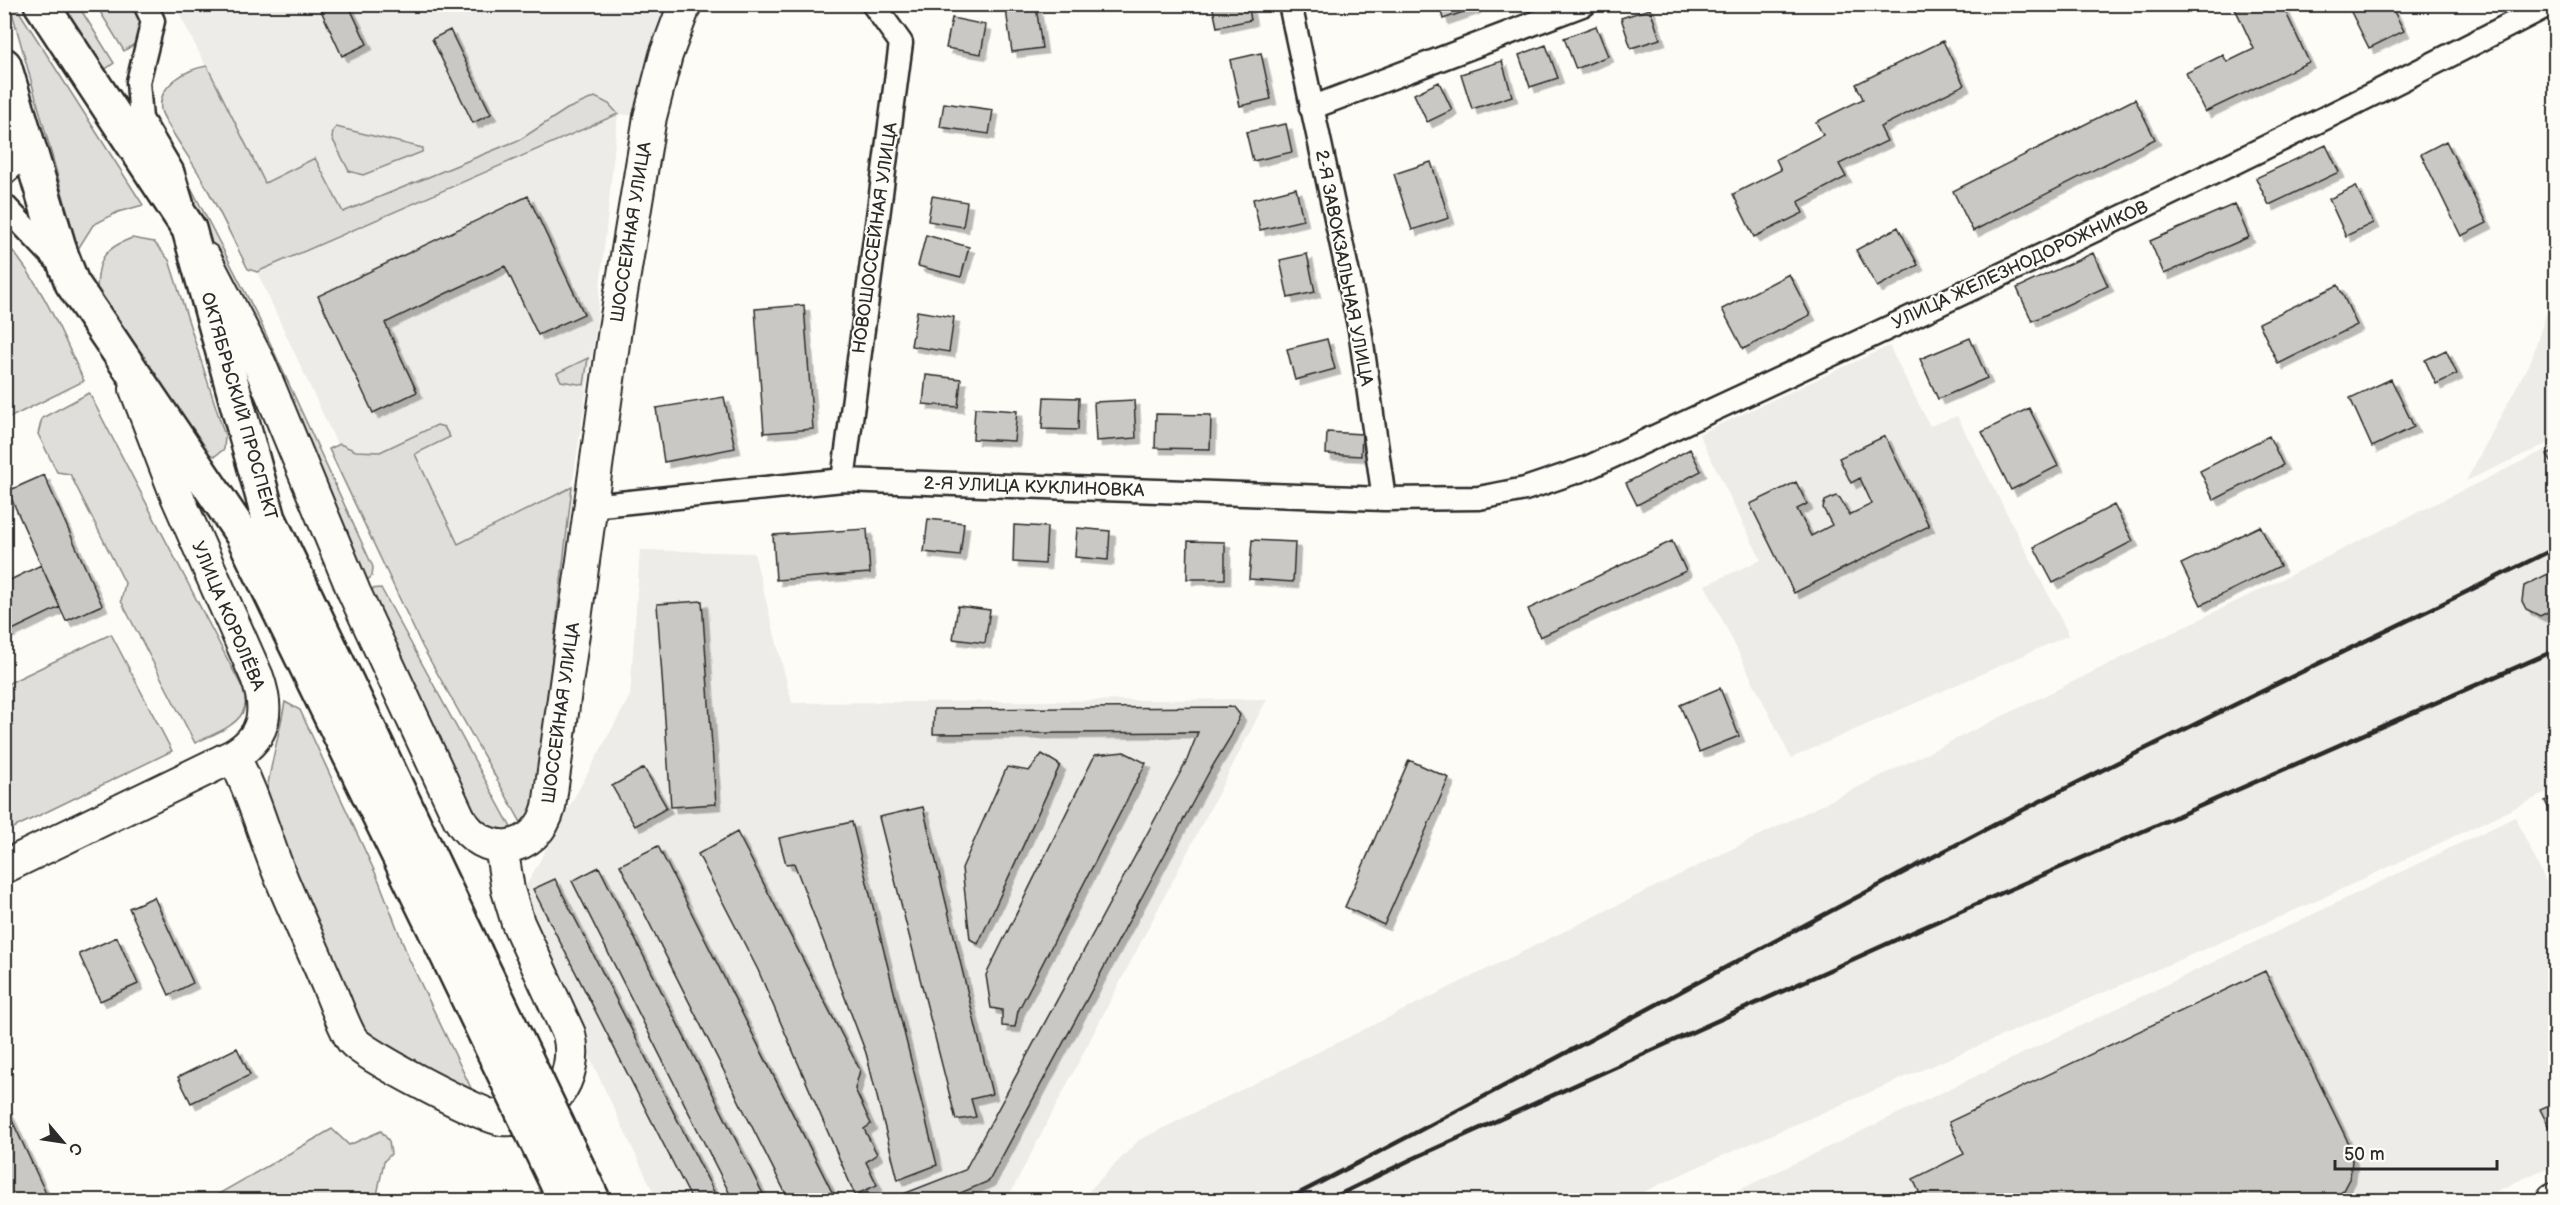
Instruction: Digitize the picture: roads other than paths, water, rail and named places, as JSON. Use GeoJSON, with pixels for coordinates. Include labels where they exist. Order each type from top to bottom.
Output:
{"type":"FeatureCollection","features":[{"type":"Feature","properties":{"kind":"main road","name":"ОКТЯБРЬСКИЙ ПРОСПЕКТ"},"geometry":{"type":"LineString","coordinates":[[41,4],[189,229],[269,519],[463,958]]}},
{"type":"Feature","properties":{"kind":"main road","name":"ШОССЕЙНАЯ УЛИЦА"},"geometry":{"type":"LineString","coordinates":[[501,846],[516,844],[531,837],[541,826],[547,814],[615,329],[650,117],[666,55],[685,4]]}},
{"type":"Feature","properties":{"kind":"main road","name":"ОКТЯБРЬСКИЙ ПРОСПЕКТ"},"geometry":{"type":"LineString","coordinates":[[4,65],[72,283],[242,534],[463,958]]}},
{"type":"Feature","properties":{"kind":"main road"},"geometry":{"type":"LineString","coordinates":[[189,229],[259,363],[354,592],[459,819],[479,840],[501,846],[508,890],[518,923],[569,1034],[572,1052],[570,1071],[558,1095],[536,1112],[510,1119],[483,1114],[381,1060],[353,1041],[278,869],[247,781],[233,756]]}},
{"type":"Feature","properties":{"kind":"main road","name":"УЛИЦА КОРОЛЁВА"},"geometry":{"type":"LineString","coordinates":[[4,867],[233,756],[246,748],[258,731],[264,710],[256,676],[177,496],[127,366]]}},
{"type":"Feature","properties":{"kind":"main road"},"geometry":{"type":"LineString","coordinates":[[177,496],[177,490],[183,480],[192,475],[201,476]]}},
{"type":"Feature","properties":{"kind":"main road"},"geometry":{"type":"LineString","coordinates":[[463,958],[565,1200]]}},
{"type":"Feature","properties":{"kind":"main road"},"geometry":{"type":"LineString","coordinates":[[463,958],[593,1200]]}},
{"type":"Feature","properties":{"kind":"street"},"geometry":{"type":"LineString","coordinates":[[145,4],[153,21],[138,82],[141,119],[172,171],[189,229]]}},
{"type":"Feature","properties":{"kind":"street","name":"НОВОШОССЕЙНАЯ УЛИЦА"},"geometry":{"type":"LineString","coordinates":[[843,480],[901,43],[873,4]]}},
{"type":"Feature","properties":{"kind":"street","name":"2-Я ЗАВОКЗАЛЬНАЯ УЛИЦА"},"geometry":{"type":"LineString","coordinates":[[1290,4],[1360,330],[1384,499]]}},
{"type":"Feature","properties":{"kind":"street"},"geometry":{"type":"LineString","coordinates":[[1311,108],[1585,4]]}},
{"type":"Feature","properties":{"kind":"street","name":"УЛИЦА ЖЕЛЕЗНОДОРОЖНИКОВ"},"geometry":{"type":"LineString","coordinates":[[1479,498],[1525,489],[1587,468],[2239,162],[2362,102],[2550,4]]}},
{"type":"Feature","properties":{"kind":"street"},"geometry":{"type":"LineString","coordinates":[[4,174],[21,159],[26,140]]}},
{"type":"Feature","properties":{"kind":"street"},"geometry":{"type":"LineString","coordinates":[[4,205],[68,272]]}},
{"type":"Feature","properties":{"kind":"street","name":"2-Я УЛИЦА КУКЛИНОВКА"},"geometry":{"type":"LineString","coordinates":[[591,506],[843,480],[1384,499],[1479,498]]}},
{"type":"Feature","properties":{"kind":"railway"},"geometry":{"type":"LineString","coordinates":[[1286,1200],[2021,811],[2556,548]]}},
{"type":"Feature","properties":{"kind":"railway"},"geometry":{"type":"LineString","coordinates":[[1328,1200],[1410,1160],[1922,928],[2556,650]]}}]}
